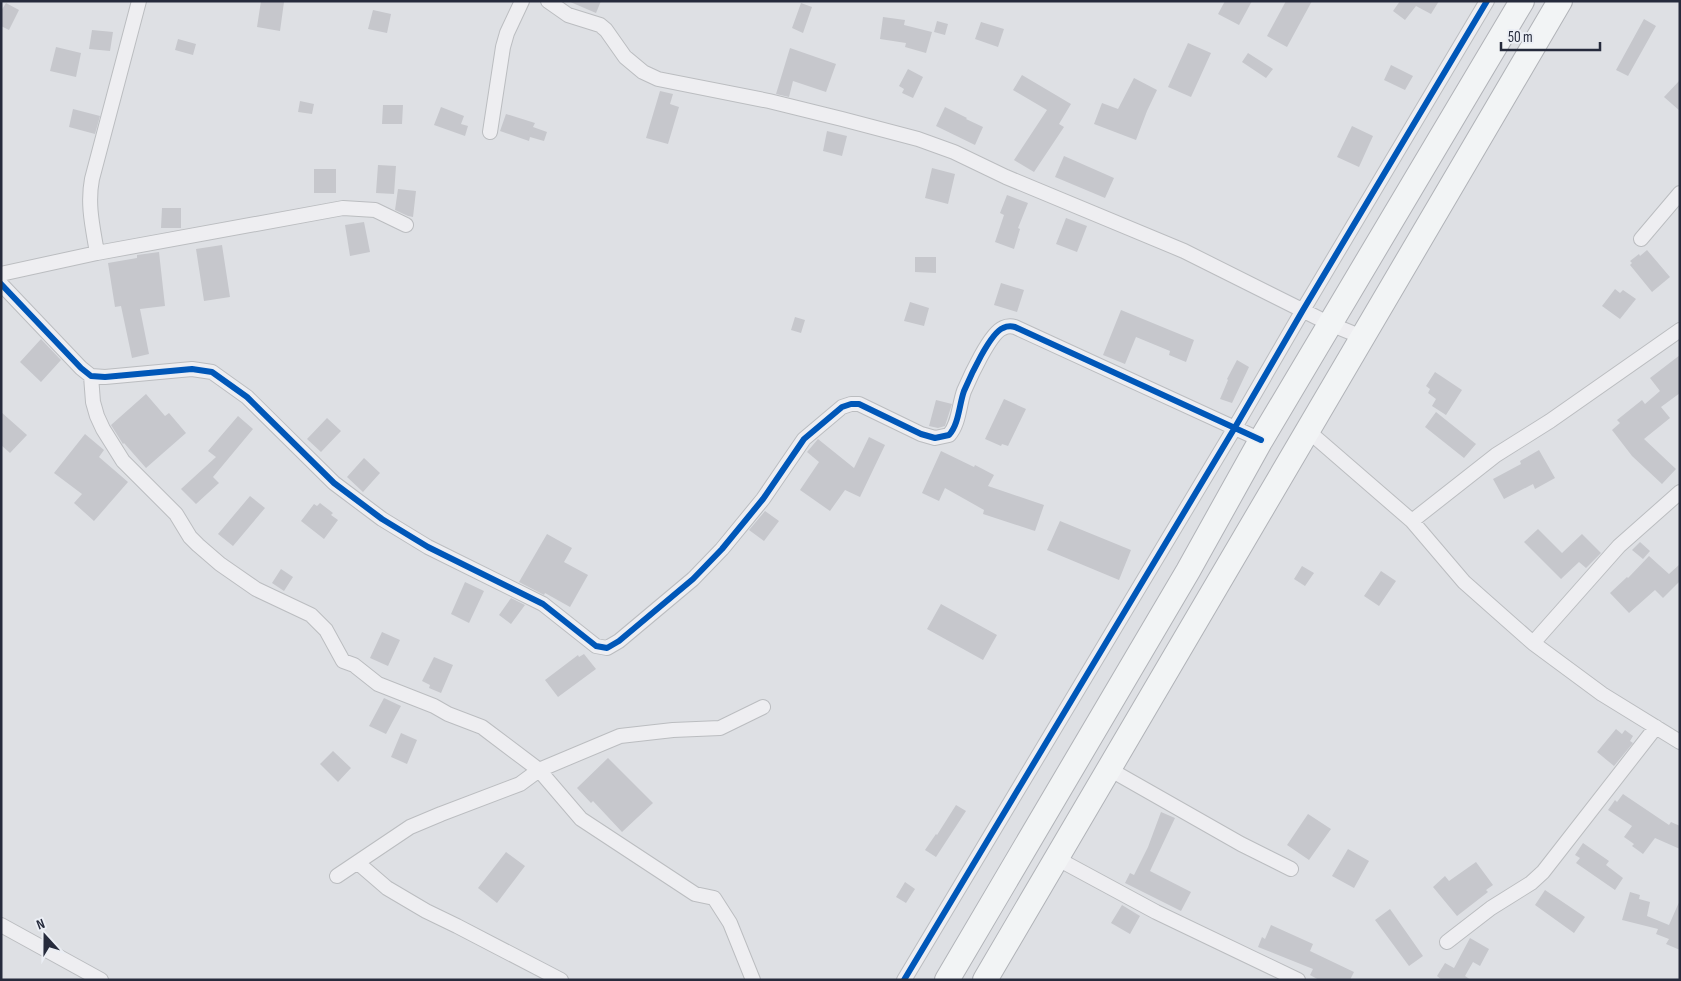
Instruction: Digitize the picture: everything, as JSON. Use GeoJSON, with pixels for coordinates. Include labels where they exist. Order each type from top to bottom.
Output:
{"type":"FeatureCollection","features":[{"type":"Feature","properties":{"kind":"highway"},"geometry":{"type":"LineString","coordinates":[[947,980],[1188,571],[1261,440],[1522,1]]}},
{"type":"Feature","properties":{"kind":"highway"},"geometry":{"type":"LineString","coordinates":[[984,980],[1560,1]]}},
{"type":"Feature","properties":{"kind":"street"},"geometry":{"type":"LineString","coordinates":[[97,253],[89,194],[139,1]]}},
{"type":"Feature","properties":{"kind":"street"},"geometry":{"type":"LineString","coordinates":[[490,132],[503,47],[507,33],[522,1]]}},
{"type":"Feature","properties":{"kind":"street"},"geometry":{"type":"LineString","coordinates":[[548,1],[568,15],[600,25],[606,30],[625,57],[643,72],[658,79],[770,101],[918,139],[954,152],[1006,177],[1184,251],[1330,324],[1362,337]]}},
{"type":"Feature","properties":{"kind":"street"},"geometry":{"type":"LineString","coordinates":[[904,980],[1234,429],[1487,1]]}},
{"type":"Feature","properties":{"kind":"street"},"geometry":{"type":"LineString","coordinates":[[1641,239],[1680,193]]}},
{"type":"Feature","properties":{"kind":"street"},"geometry":{"type":"LineString","coordinates":[[1,274],[97,253],[343,208],[375,210],[406,225]]}},
{"type":"Feature","properties":{"kind":"street"},"geometry":{"type":"LineString","coordinates":[[1,284],[91,376],[105,377],[192,369],[212,372],[247,397],[334,483],[382,518],[428,547],[543,604],[596,646],[607,648],[693,579],[722,549],[763,499],[804,439],[842,407],[859,404],[921,434],[935,438],[949,435],[954,426],[964,391],[986,346],[1001,328],[1014,327],[1261,440]]}},
{"type":"Feature","properties":{"kind":"street"},"geometry":{"type":"LineString","coordinates":[[1412,521],[1496,455],[1550,421],[1680,330]]}},
{"type":"Feature","properties":{"kind":"street"},"geometry":{"type":"LineString","coordinates":[[91,376],[93,402],[97,416],[123,461],[176,514],[198,545],[220,564],[256,589],[310,615],[326,630],[343,661],[354,665],[378,684],[482,727],[539,770],[581,819],[695,894],[714,898],[730,924],[753,980]]}},
{"type":"Feature","properties":{"kind":"street"},"geometry":{"type":"LineString","coordinates":[[1307,430],[1412,521],[1464,582],[1533,643],[1602,694],[1680,742]]}},
{"type":"Feature","properties":{"kind":"street"},"geometry":{"type":"LineString","coordinates":[[1533,643],[1619,546],[1680,492]]}},
{"type":"Feature","properties":{"kind":"street"},"geometry":{"type":"LineString","coordinates":[[338,876],[410,827],[520,784],[539,770],[620,736],[673,730],[720,728],[763,707]]}},
{"type":"Feature","properties":{"kind":"street"},"geometry":{"type":"LineString","coordinates":[[1447,942],[1492,908],[1531,883],[1543,872],[1656,727]]}},
{"type":"Feature","properties":{"kind":"street"},"geometry":{"type":"LineString","coordinates":[[1109,769],[1241,844],[1291,869]]}},
{"type":"Feature","properties":{"kind":"street"},"geometry":{"type":"LineString","coordinates":[[1056,858],[1156,912],[1298,980]]}},
{"type":"Feature","properties":{"kind":"street"},"geometry":{"type":"LineString","coordinates":[[358,863],[387,888],[426,912],[561,980]]}},
{"type":"Feature","properties":{"kind":"street"},"geometry":{"type":"LineString","coordinates":[[1,925],[101,980]]}},
{"type":"Feature","properties":{"kind":"building"},"geometry":{"type":"Polygon","coordinates":[[[261,1],[284,2],[280,31],[257,27],[261,1]]]}},
{"type":"Feature","properties":{"kind":"building"},"geometry":{"type":"Polygon","coordinates":[[[568,1],[601,1],[596,13],[568,1]]]}},
{"type":"Feature","properties":{"kind":"building"},"geometry":{"type":"Polygon","coordinates":[[[1225,1],[1252,1],[1239,25],[1218,14],[1225,1]]]}},
{"type":"Feature","properties":{"kind":"building"},"geometry":{"type":"Polygon","coordinates":[[[1286,1],[1312,1],[1287,47],[1267,36],[1286,1]]]}},
{"type":"Feature","properties":{"kind":"building"},"geometry":{"type":"Polygon","coordinates":[[[1400,1],[1439,1],[1431,14],[1416,6],[1405,20],[1393,11],[1400,1]]]}},
{"type":"Feature","properties":{"kind":"building"},"geometry":{"type":"Polygon","coordinates":[[[6,3],[19,10],[9,30],[1,26],[1,11],[6,3]]]}},
{"type":"Feature","properties":{"kind":"building"},"geometry":{"type":"Polygon","coordinates":[[[801,3],[812,7],[803,33],[792,28],[801,3]]]}},
{"type":"Feature","properties":{"kind":"building"},"geometry":{"type":"Polygon","coordinates":[[[373,10],[391,14],[387,33],[368,29],[373,10]]]}},
{"type":"Feature","properties":{"kind":"building"},"geometry":{"type":"Polygon","coordinates":[[[883,17],[905,20],[904,25],[932,32],[926,53],[905,47],[906,43],[880,39],[883,17]]]}},
{"type":"Feature","properties":{"kind":"building"},"geometry":{"type":"Polygon","coordinates":[[[1644,19],[1656,26],[1628,76],[1616,70],[1644,19]]]}},
{"type":"Feature","properties":{"kind":"building"},"geometry":{"type":"Polygon","coordinates":[[[937,21],[948,24],[945,35],[934,32],[937,21]]]}},
{"type":"Feature","properties":{"kind":"building"},"geometry":{"type":"Polygon","coordinates":[[[981,22],[1004,29],[998,47],[975,39],[981,22]]]}},
{"type":"Feature","properties":{"kind":"building"},"geometry":{"type":"Polygon","coordinates":[[[92,30],[113,32],[110,51],[89,49],[92,30]]]}},
{"type":"Feature","properties":{"kind":"building"},"geometry":{"type":"Polygon","coordinates":[[[178,39],[196,44],[193,55],[175,50],[178,39]]]}},
{"type":"Feature","properties":{"kind":"building"},"geometry":{"type":"Polygon","coordinates":[[[1188,43],[1211,53],[1191,97],[1168,87],[1188,43]]]}},
{"type":"Feature","properties":{"kind":"building"},"geometry":{"type":"Polygon","coordinates":[[[56,47],[81,53],[76,77],[50,71],[56,47]]]}},
{"type":"Feature","properties":{"kind":"building"},"geometry":{"type":"Polygon","coordinates":[[[790,48],[836,64],[826,92],[793,81],[789,97],[776,94],[790,48]]]}},
{"type":"Feature","properties":{"kind":"building"},"geometry":{"type":"Polygon","coordinates":[[[1248,53],[1273,69],[1266,78],[1242,62],[1248,53]]]}},
{"type":"Feature","properties":{"kind":"building"},"geometry":{"type":"Polygon","coordinates":[[[1391,65],[1413,76],[1405,90],[1384,80],[1391,65]]]}},
{"type":"Feature","properties":{"kind":"building"},"geometry":{"type":"Polygon","coordinates":[[[908,69],[923,77],[913,98],[902,93],[904,89],[899,86],[908,69]]]}},
{"type":"Feature","properties":{"kind":"building"},"geometry":{"type":"Polygon","coordinates":[[[1022,75],[1071,104],[1059,124],[1064,127],[1034,172],[1014,160],[1047,110],[1013,90],[1022,75]]]}},
{"type":"Feature","properties":{"kind":"building"},"geometry":{"type":"Polygon","coordinates":[[[1134,78],[1157,90],[1136,140],[1094,124],[1102,103],[1118,109],[1134,78]]]}},
{"type":"Feature","properties":{"kind":"building"},"geometry":{"type":"Polygon","coordinates":[[[1680,80],[1680,111],[1664,97],[1680,80]]]}},
{"type":"Feature","properties":{"kind":"building"},"geometry":{"type":"Polygon","coordinates":[[[660,91],[673,94],[670,104],[679,107],[668,144],[646,138],[660,91]]]}},
{"type":"Feature","properties":{"kind":"building"},"geometry":{"type":"Polygon","coordinates":[[[300,101],[314,104],[312,114],[298,112],[300,101]]]}},
{"type":"Feature","properties":{"kind":"building"},"geometry":{"type":"Polygon","coordinates":[[[383,105],[403,105],[402,124],[382,124],[383,105]]]}},
{"type":"Feature","properties":{"kind":"building"},"geometry":{"type":"Polygon","coordinates":[[[441,107],[464,116],[461,124],[468,126],[465,136],[434,125],[441,107]]]}},
{"type":"Feature","properties":{"kind":"building"},"geometry":{"type":"Polygon","coordinates":[[[945,107],[983,127],[975,145],[936,126],[945,107]]]}},
{"type":"Feature","properties":{"kind":"building"},"geometry":{"type":"Polygon","coordinates":[[[73,109],[100,116],[95,134],[69,127],[73,109]]]}},
{"type":"Feature","properties":{"kind":"building"},"geometry":{"type":"Polygon","coordinates":[[[506,114],[535,123],[533,127],[547,132],[544,141],[530,137],[529,141],[500,131],[506,114]]]}},
{"type":"Feature","properties":{"kind":"building"},"geometry":{"type":"Polygon","coordinates":[[[1352,126],[1373,136],[1359,167],[1337,157],[1352,126]]]}},
{"type":"Feature","properties":{"kind":"building"},"geometry":{"type":"Polygon","coordinates":[[[827,131],[847,136],[842,156],[823,151],[827,131]]]}},
{"type":"Feature","properties":{"kind":"building"},"geometry":{"type":"Polygon","coordinates":[[[1064,156],[1114,178],[1105,198],[1055,177],[1064,156]]]}},
{"type":"Feature","properties":{"kind":"building"},"geometry":{"type":"Polygon","coordinates":[[[378,165],[396,166],[394,194],[376,193],[378,165]]]}},
{"type":"Feature","properties":{"kind":"building"},"geometry":{"type":"Polygon","coordinates":[[[932,168],[955,174],[948,204],[925,198],[932,168]]]}},
{"type":"Feature","properties":{"kind":"building"},"geometry":{"type":"Polygon","coordinates":[[[314,169],[336,169],[336,193],[314,193],[314,169]]]}},
{"type":"Feature","properties":{"kind":"building"},"geometry":{"type":"Polygon","coordinates":[[[398,189],[416,191],[413,217],[395,210],[398,189]]]}},
{"type":"Feature","properties":{"kind":"building"},"geometry":{"type":"Polygon","coordinates":[[[1007,195],[1028,203],[1018,228],[1020,229],[1014,249],[995,242],[1004,215],[1000,213],[1007,195]]]}},
{"type":"Feature","properties":{"kind":"building"},"geometry":{"type":"Polygon","coordinates":[[[162,208],[181,208],[181,228],[161,228],[162,208]]]}},
{"type":"Feature","properties":{"kind":"building"},"geometry":{"type":"Polygon","coordinates":[[[1066,218],[1087,226],[1077,252],[1056,244],[1066,218]]]}},
{"type":"Feature","properties":{"kind":"building"},"geometry":{"type":"Polygon","coordinates":[[[364,222],[370,252],[350,256],[345,225],[364,222]]]}},
{"type":"Feature","properties":{"kind":"building"},"geometry":{"type":"Polygon","coordinates":[[[222,245],[230,297],[204,301],[196,249],[222,245]]]}},
{"type":"Feature","properties":{"kind":"building"},"geometry":{"type":"Polygon","coordinates":[[[1647,250],[1670,277],[1652,292],[1630,265],[1632,263],[1630,261],[1647,250]]]}},
{"type":"Feature","properties":{"kind":"building"},"geometry":{"type":"Polygon","coordinates":[[[159,252],[165,306],[140,309],[149,354],[132,358],[121,306],[115,307],[108,263],[137,258],[137,255],[159,252]]]}},
{"type":"Feature","properties":{"kind":"building"},"geometry":{"type":"Polygon","coordinates":[[[915,257],[936,257],[936,273],[915,272],[915,257]]]}},
{"type":"Feature","properties":{"kind":"building"},"geometry":{"type":"Polygon","coordinates":[[[1001,283],[1024,290],[1017,312],[994,305],[1001,283]]]}},
{"type":"Feature","properties":{"kind":"building"},"geometry":{"type":"Polygon","coordinates":[[[1615,289],[1620,293],[1623,290],[1636,299],[1620,319],[1602,306],[1615,289]]]}},
{"type":"Feature","properties":{"kind":"building"},"geometry":{"type":"Polygon","coordinates":[[[910,302],[929,308],[924,326],[904,321],[910,302]]]}},
{"type":"Feature","properties":{"kind":"building"},"geometry":{"type":"Polygon","coordinates":[[[1121,310],[1194,340],[1186,362],[1169,355],[1170,351],[1136,337],[1125,364],[1103,355],[1121,310]]]}},
{"type":"Feature","properties":{"kind":"building"},"geometry":{"type":"Polygon","coordinates":[[[795,317],[805,320],[801,333],[791,330],[795,317]]]}},
{"type":"Feature","properties":{"kind":"building"},"geometry":{"type":"Polygon","coordinates":[[[41,339],[61,360],[41,382],[20,362],[41,339]]]}},
{"type":"Feature","properties":{"kind":"building"},"geometry":{"type":"Polygon","coordinates":[[[1680,355],[1680,393],[1661,407],[1670,418],[1644,439],[1676,469],[1662,484],[1632,456],[1612,430],[1620,423],[1617,420],[1642,400],[1645,404],[1660,391],[1650,378],[1680,355]]]}},
{"type":"Feature","properties":{"kind":"building"},"geometry":{"type":"Polygon","coordinates":[[[1237,360],[1249,367],[1232,403],[1220,399],[1227,379],[1237,360]]]}},
{"type":"Feature","properties":{"kind":"building"},"geometry":{"type":"Polygon","coordinates":[[[1435,372],[1462,390],[1446,415],[1432,406],[1436,399],[1428,393],[1430,389],[1426,386],[1435,372]]]}},
{"type":"Feature","properties":{"kind":"building"},"geometry":{"type":"Polygon","coordinates":[[[146,394],[165,416],[169,413],[186,433],[146,468],[123,444],[111,425],[146,394]]]}},
{"type":"Feature","properties":{"kind":"building"},"geometry":{"type":"Polygon","coordinates":[[[1004,399],[1026,409],[1008,446],[1002,444],[1001,446],[985,439],[1004,399]]]}},
{"type":"Feature","properties":{"kind":"building"},"geometry":{"type":"Polygon","coordinates":[[[936,400],[952,404],[945,426],[938,428],[929,426],[936,400]]]}},
{"type":"Feature","properties":{"kind":"building"},"geometry":{"type":"Polygon","coordinates":[[[1,412],[27,435],[10,453],[1,445],[1,412]]]}},
{"type":"Feature","properties":{"kind":"building"},"geometry":{"type":"Polygon","coordinates":[[[1436,412],[1476,444],[1464,458],[1425,427],[1436,412]]]}},
{"type":"Feature","properties":{"kind":"building"},"geometry":{"type":"Polygon","coordinates":[[[238,416],[253,429],[213,477],[219,483],[196,504],[181,489],[216,457],[208,451],[238,416]]]}},
{"type":"Feature","properties":{"kind":"building"},"geometry":{"type":"Polygon","coordinates":[[[327,418],[341,431],[321,452],[307,439],[327,418]]]}},
{"type":"Feature","properties":{"kind":"building"},"geometry":{"type":"Polygon","coordinates":[[[85,434],[104,450],[99,457],[128,482],[94,521],[74,503],[82,494],[54,473],[85,434]]]}},
{"type":"Feature","properties":{"kind":"building"},"geometry":{"type":"Polygon","coordinates":[[[869,437],[885,445],[860,497],[845,490],[830,511],[800,490],[819,462],[807,452],[818,439],[854,468],[869,437]]]}},
{"type":"Feature","properties":{"kind":"building"},"geometry":{"type":"Polygon","coordinates":[[[1539,450],[1555,478],[1535,489],[1533,484],[1504,499],[1493,479],[1521,464],[1520,461],[1539,450]]]}},
{"type":"Feature","properties":{"kind":"building"},"geometry":{"type":"Polygon","coordinates":[[[941,451],[994,475],[988,486],[1044,505],[1035,531],[983,514],[984,510],[945,488],[939,501],[922,493],[941,451]]]}},
{"type":"Feature","properties":{"kind":"building"},"geometry":{"type":"Polygon","coordinates":[[[364,458],[380,473],[363,492],[347,477],[364,458]]]}},
{"type":"Feature","properties":{"kind":"building"},"geometry":{"type":"Polygon","coordinates":[[[250,496],[265,508],[233,546],[218,534],[250,496]]]}},
{"type":"Feature","properties":{"kind":"building"},"geometry":{"type":"Polygon","coordinates":[[[320,503],[333,513],[331,515],[338,520],[324,539],[301,521],[314,504],[317,506],[320,503]]]}},
{"type":"Feature","properties":{"kind":"building"},"geometry":{"type":"Polygon","coordinates":[[[765,511],[779,521],[764,541],[749,530],[765,511]]]}},
{"type":"Feature","properties":{"kind":"building"},"geometry":{"type":"Polygon","coordinates":[[[1060,521],[1131,550],[1119,580],[1047,550],[1060,521]]]}},
{"type":"Feature","properties":{"kind":"building"},"geometry":{"type":"Polygon","coordinates":[[[1538,529],[1562,553],[1582,534],[1601,553],[1586,568],[1579,562],[1561,579],[1524,542],[1538,529]]]}},
{"type":"Feature","properties":{"kind":"building"},"geometry":{"type":"Polygon","coordinates":[[[547,534],[572,548],[564,562],[588,575],[570,607],[545,593],[544,595],[519,582],[547,534]]]}},
{"type":"Feature","properties":{"kind":"building"},"geometry":{"type":"Polygon","coordinates":[[[1640,542],[1650,551],[1643,559],[1632,550],[1640,542]]]}},
{"type":"Feature","properties":{"kind":"building"},"geometry":{"type":"Polygon","coordinates":[[[1649,556],[1669,574],[1680,564],[1680,581],[1663,598],[1655,590],[1629,613],[1610,593],[1628,578],[1649,556]]]}},
{"type":"Feature","properties":{"kind":"building"},"geometry":{"type":"Polygon","coordinates":[[[1302,566],[1314,573],[1305,586],[1294,579],[1302,566]]]}},
{"type":"Feature","properties":{"kind":"building"},"geometry":{"type":"Polygon","coordinates":[[[281,569],[293,577],[284,591],[272,583],[281,569]]]}},
{"type":"Feature","properties":{"kind":"building"},"geometry":{"type":"Polygon","coordinates":[[[1381,571],[1396,581],[1379,606],[1364,596],[1381,571]]]}},
{"type":"Feature","properties":{"kind":"building"},"geometry":{"type":"Polygon","coordinates":[[[465,582],[484,591],[469,623],[451,614],[465,582]]]}},
{"type":"Feature","properties":{"kind":"building"},"geometry":{"type":"Polygon","coordinates":[[[511,598],[525,605],[511,624],[499,615],[511,598]]]}},
{"type":"Feature","properties":{"kind":"building"},"geometry":{"type":"Polygon","coordinates":[[[941,604],[997,635],[983,660],[927,629],[941,604]]]}},
{"type":"Feature","properties":{"kind":"building"},"geometry":{"type":"Polygon","coordinates":[[[382,632],[400,640],[388,666],[370,658],[382,632]]]}},
{"type":"Feature","properties":{"kind":"building"},"geometry":{"type":"Polygon","coordinates":[[[584,654],[596,669],[558,697],[545,680],[578,655],[579,657],[584,654]]]}},
{"type":"Feature","properties":{"kind":"building"},"geometry":{"type":"Polygon","coordinates":[[[434,657],[453,665],[441,693],[429,688],[430,685],[422,681],[434,657]]]}},
{"type":"Feature","properties":{"kind":"building"},"geometry":{"type":"Polygon","coordinates":[[[384,698],[401,706],[386,734],[369,726],[384,698]]]}},
{"type":"Feature","properties":{"kind":"building"},"geometry":{"type":"Polygon","coordinates":[[[1616,729],[1622,734],[1625,730],[1633,736],[1630,741],[1633,743],[1614,766],[1597,752],[1616,729]]]}},
{"type":"Feature","properties":{"kind":"building"},"geometry":{"type":"Polygon","coordinates":[[[401,733],[417,740],[407,764],[391,757],[401,733]]]}},
{"type":"Feature","properties":{"kind":"building"},"geometry":{"type":"Polygon","coordinates":[[[333,751],[351,768],[338,782],[320,764],[333,751]]]}},
{"type":"Feature","properties":{"kind":"building"},"geometry":{"type":"Polygon","coordinates":[[[608,758],[653,803],[622,832],[593,801],[591,803],[577,788],[608,758]]]}},
{"type":"Feature","properties":{"kind":"building"},"geometry":{"type":"Polygon","coordinates":[[[1623,794],[1669,825],[1671,822],[1680,826],[1680,849],[1655,838],[1643,854],[1632,846],[1634,844],[1624,837],[1632,826],[1608,810],[1615,800],[1617,802],[1623,794]]]}},
{"type":"Feature","properties":{"kind":"building"},"geometry":{"type":"Polygon","coordinates":[[[956,805],[966,811],[936,857],[925,850],[956,805]]]}},
{"type":"Feature","properties":{"kind":"building"},"geometry":{"type":"Polygon","coordinates":[[[1161,812],[1175,818],[1150,871],[1191,892],[1181,911],[1125,883],[1130,873],[1134,875],[1148,847],[1161,812]]]}},
{"type":"Feature","properties":{"kind":"building"},"geometry":{"type":"Polygon","coordinates":[[[1308,814],[1331,829],[1309,860],[1287,845],[1308,814]]]}},
{"type":"Feature","properties":{"kind":"building"},"geometry":{"type":"Polygon","coordinates":[[[1583,843],[1609,861],[1606,865],[1623,878],[1615,890],[1576,863],[1580,858],[1575,855],[1583,843]]]}},
{"type":"Feature","properties":{"kind":"building"},"geometry":{"type":"Polygon","coordinates":[[[1348,849],[1369,861],[1354,888],[1332,876],[1348,849]]]}},
{"type":"Feature","properties":{"kind":"building"},"geometry":{"type":"Polygon","coordinates":[[[506,852],[525,866],[497,903],[478,888],[506,852]]]}},
{"type":"Feature","properties":{"kind":"building"},"geometry":{"type":"Polygon","coordinates":[[[1476,862],[1493,885],[1486,890],[1488,892],[1457,916],[1433,887],[1445,876],[1449,881],[1476,862]]]}},
{"type":"Feature","properties":{"kind":"building"},"geometry":{"type":"Polygon","coordinates":[[[905,882],[915,889],[906,903],[896,897],[905,882]]]}},
{"type":"Feature","properties":{"kind":"building"},"geometry":{"type":"Polygon","coordinates":[[[1545,890],[1585,917],[1574,933],[1535,905],[1545,890]]]}},
{"type":"Feature","properties":{"kind":"building"},"geometry":{"type":"Polygon","coordinates":[[[1630,892],[1640,895],[1639,899],[1650,902],[1647,916],[1669,925],[1680,900],[1680,950],[1666,944],[1669,939],[1656,934],[1658,929],[1622,920],[1630,892]]]}},
{"type":"Feature","properties":{"kind":"building"},"geometry":{"type":"Polygon","coordinates":[[[1122,905],[1140,916],[1130,934],[1111,923],[1122,905]]]}},
{"type":"Feature","properties":{"kind":"building"},"geometry":{"type":"Polygon","coordinates":[[[1390,909],[1423,956],[1409,966],[1375,920],[1390,909]]]}},
{"type":"Feature","properties":{"kind":"building"},"geometry":{"type":"Polygon","coordinates":[[[1271,925],[1313,944],[1310,951],[1354,972],[1350,980],[1319,980],[1310,975],[1313,969],[1258,947],[1262,937],[1265,939],[1271,925]]]}},
{"type":"Feature","properties":{"kind":"building"},"geometry":{"type":"Polygon","coordinates":[[[1470,938],[1489,949],[1480,966],[1473,962],[1465,976],[1471,980],[1442,980],[1437,976],[1445,963],[1454,968],[1470,938]]]}},
{"type":"Feature","properties":{"kind":"cycle path"},"geometry":{"type":"LineString","coordinates":[[904,980],[1234,429],[1487,1]]}},
{"type":"Feature","properties":{"kind":"cycle path"},"geometry":{"type":"LineString","coordinates":[[1,284],[81,368],[91,376],[105,377],[192,369],[212,372],[247,397],[334,483],[382,519],[428,547],[543,604],[596,646],[607,648],[619,641],[693,579],[722,549],[763,499],[804,439],[842,407],[859,404],[921,434],[935,438],[949,435],[957,420],[964,391],[981,356],[992,338],[1006,327],[1015,327],[1261,440]]}}]}
